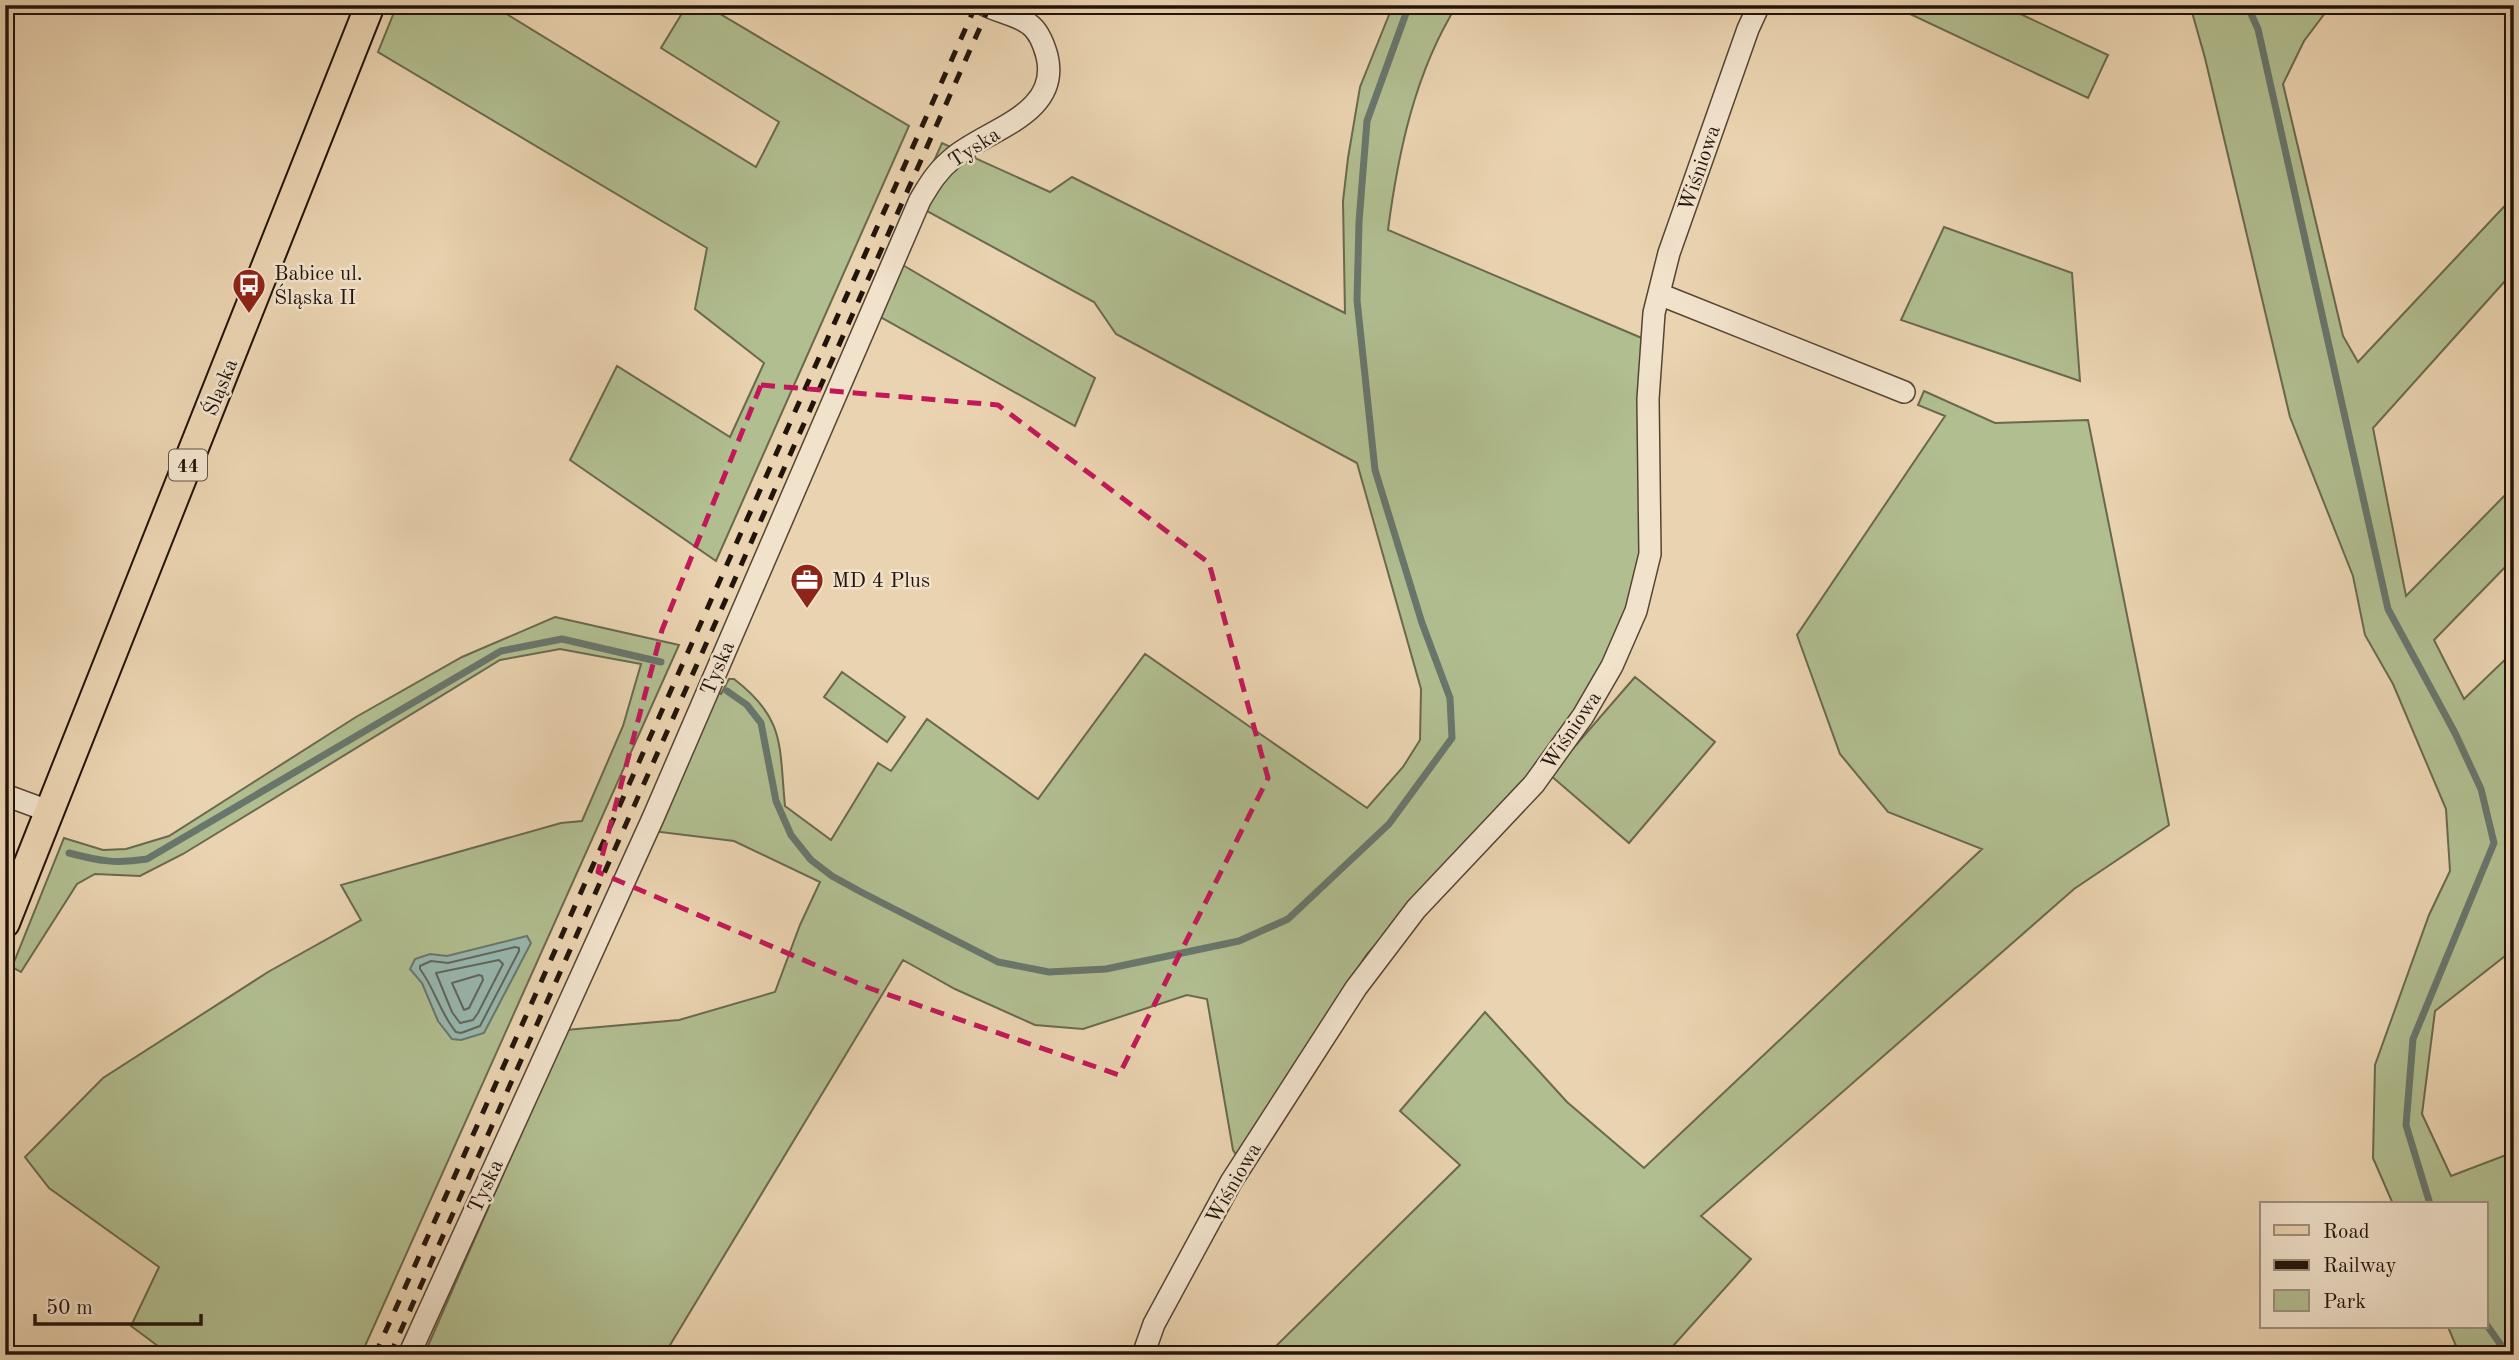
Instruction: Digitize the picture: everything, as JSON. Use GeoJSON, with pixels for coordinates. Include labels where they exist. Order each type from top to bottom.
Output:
{"type":"FeatureCollection","features":[{"type":"Feature","properties":{"kind":"main road","name":"Śląska"},"geometry":{"type":"LineString","coordinates":[[5,923],[370,5]]}},
{"type":"Feature","properties":{"kind":"street","name":"Tyska"},"geometry":{"type":"LineString","coordinates":[[409,1355],[653,818],[920,200],[935,174],[954,157],[976,141],[1023,116],[1044,91],[1049,76],[1048,61],[1044,43],[1031,15],[985,5]]}},
{"type":"Feature","properties":{"kind":"street","name":"Wiśniowa"},"geometry":{"type":"LineString","coordinates":[[1143,1355],[1154,1324],[1231,1182],[1356,988],[1416,909],[1534,784],[1583,716],[1612,666],[1636,611],[1650,554],[1648,399],[1654,313],[1673,240],[1759,5]]}},
{"type":"Feature","properties":{"kind":"street"},"geometry":{"type":"LineString","coordinates":[[1659,294],[1904,392]]}},
{"type":"Feature","properties":{"kind":"street"},"geometry":{"type":"LineString","coordinates":[[5,795],[51,812]]}},
{"type":"Feature","properties":{"kind":"highlighted area"},"geometry":{"type":"Polygon","coordinates":[[[761,385],[998,405],[1209,563],[1268,778],[1119,1075],[869,988],[598,872],[662,630],[761,385]]]}},
{"type":"Feature","properties":{"kind":"green space"},"geometry":{"type":"Polygon","coordinates":[[[397,5],[492,5],[756,167],[779,122],[661,48],[687,5],[705,5],[909,126],[716,561],[570,460],[617,366],[730,437],[764,363],[695,309],[707,248],[378,52],[397,5]]]}},
{"type":"Feature","properties":{"kind":"green space"},"geometry":{"type":"Polygon","coordinates":[[[1393,5],[1457,5],[1430,58],[1410,114],[1388,230],[1644,339],[1641,564],[1611,657],[1555,749],[1367,954],[1299,1058],[1239,1159],[1233,1150],[1207,999],[1187,995],[1083,1029],[1035,1025],[955,989],[903,960],[664,1355],[424,1355],[566,1030],[679,1020],[775,992],[800,925],[820,882],[734,841],[652,831],[701,726],[712,709],[711,701],[716,692],[721,694],[729,679],[734,679],[751,693],[771,721],[780,750],[785,806],[831,840],[878,763],[891,771],[927,719],[1038,799],[1145,654],[1367,808],[1403,767],[1420,740],[1421,689],[1357,463],[1116,334],[1094,302],[925,210],[916,201],[942,143],[1050,192],[1072,177],[1345,313],[1343,201],[1348,158],[1360,87],[1393,5]]]}},
{"type":"Feature","properties":{"kind":"green space"},"geometry":{"type":"Polygon","coordinates":[[[1891,5],[2001,5],[2108,55],[2088,98],[1891,5]]]}},
{"type":"Feature","properties":{"kind":"green space"},"geometry":{"type":"Polygon","coordinates":[[[2190,5],[2331,5],[2304,41],[2283,84],[2343,336],[2358,362],[2514,196],[2514,271],[2373,428],[2406,596],[2514,486],[2514,558],[2434,640],[2464,699],[2514,651],[2514,949],[2435,1011],[2422,1114],[2451,1176],[2514,1152],[2514,1355],[2464,1355],[2456,1346],[2448,1328],[2488,1328],[2488,1202],[2392,1202],[2373,1158],[2375,1065],[2429,915],[2450,871],[2446,809],[2393,684],[2365,635],[2353,576],[2290,417],[2190,5]]]}},
{"type":"Feature","properties":{"kind":"green space"},"geometry":{"type":"Polygon","coordinates":[[[1944,227],[2072,273],[2080,381],[1901,320],[1944,227]]]}},
{"type":"Feature","properties":{"kind":"green space"},"geometry":{"type":"Polygon","coordinates":[[[901,264],[1095,378],[1075,426],[877,315],[901,264]]]}},
{"type":"Feature","properties":{"kind":"green space"},"geometry":{"type":"Polygon","coordinates":[[[1924,391],[1995,423],[2088,420],[2169,825],[2074,889],[1701,1216],[1751,1259],[1665,1355],[1284,1355],[1276,1346],[1460,1165],[1400,1111],[1485,1012],[1567,1102],[1644,1168],[1982,849],[1888,812],[1840,754],[1797,635],[1945,416],[1918,405],[1924,391]]]}},
{"type":"Feature","properties":{"kind":"green space"},"geometry":{"type":"Polygon","coordinates":[[[555,617],[679,645],[361,1355],[170,1355],[131,1326],[159,1267],[49,1188],[25,1157],[103,1078],[268,972],[361,920],[341,885],[561,823],[582,821],[623,726],[641,664],[560,649],[500,660],[183,854],[140,876],[95,874],[77,884],[21,972],[12,967],[64,838],[103,850],[126,849],[169,836],[356,717],[462,657],[555,617]]]}},
{"type":"Feature","properties":{"kind":"green space"},"geometry":{"type":"Polygon","coordinates":[[[842,672],[905,717],[887,742],[824,697],[842,672]]]}},
{"type":"Feature","properties":{"kind":"green space"},"geometry":{"type":"Polygon","coordinates":[[[1635,677],[1715,742],[1629,843],[1550,775],[1635,677]]]}},
{"type":"Feature","properties":{"kind":"water"},"geometry":{"type":"Polygon","coordinates":[[[527,936],[531,943],[484,1033],[461,1040],[452,1039],[438,1021],[422,983],[410,969],[415,959],[430,954],[447,956],[527,936]]]}},
{"type":"Feature","properties":{"kind":"waterway"},"geometry":{"type":"LineString","coordinates":[[727,691],[747,705],[761,723],[776,801],[791,835],[811,860],[832,876],[861,892],[998,962],[1049,972],[1106,969],[1239,941],[1288,919],[1389,824],[1452,738],[1450,698],[1422,623],[1375,470],[1357,300],[1359,222],[1367,121],[1409,5]]}},
{"type":"Feature","properties":{"kind":"waterway"},"geometry":{"type":"LineString","coordinates":[[2247,5],[2258,29],[2388,609],[2455,733],[2481,789],[2494,843],[2413,1039],[2406,1125],[2429,1202]]}},
{"type":"Feature","properties":{"kind":"waterway"},"geometry":{"type":"LineString","coordinates":[[69,853],[108,861],[147,859],[501,651],[562,639],[661,662]]}},
{"type":"Feature","properties":{"kind":"waterway"},"geometry":{"type":"LineString","coordinates":[[2488,1327],[2508,1355]]}},
{"type":"Feature","properties":{"kind":"railway"},"geometry":{"type":"LineString","coordinates":[[375,1355],[976,5]]}},
{"type":"Feature","properties":{"kind":"railway"},"geometry":{"type":"LineString","coordinates":[[390,1355],[990,5]]}},
{"type":"Feature","properties":{"kind":"place","name":"Babice ul. Śląska II"},"geometry":{"type":"Point","coordinates":[249,315]}},
{"type":"Feature","properties":{"kind":"place","name":"MD 4 Plus"},"geometry":{"type":"Point","coordinates":[807,610]}}]}
